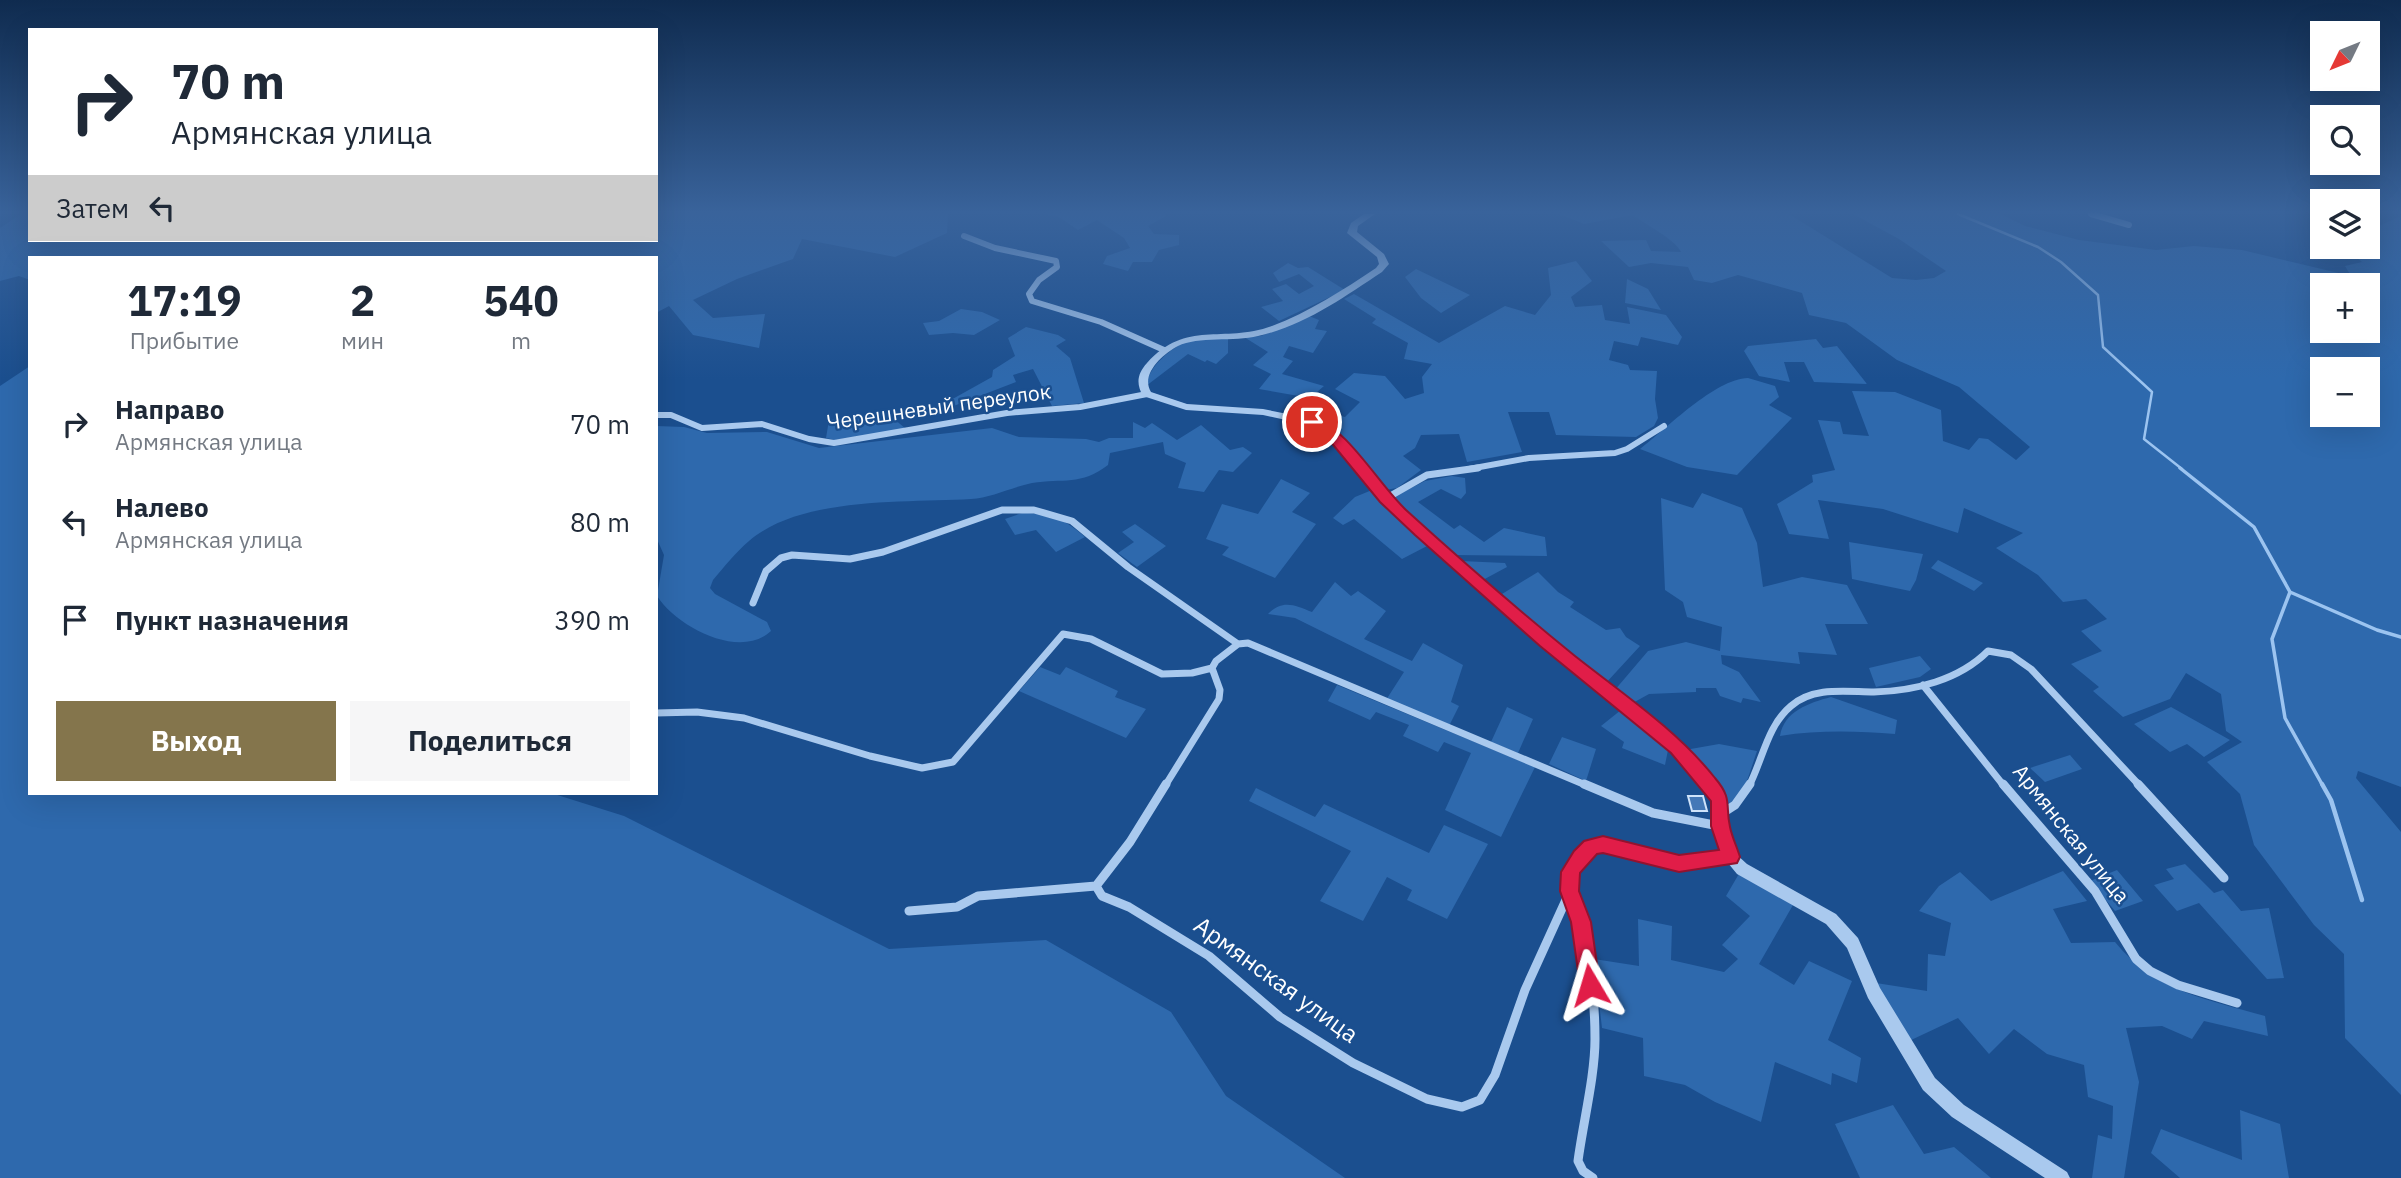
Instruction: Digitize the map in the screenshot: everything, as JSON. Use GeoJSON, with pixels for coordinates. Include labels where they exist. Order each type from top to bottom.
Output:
{"type":"FeatureCollection","features":[{"type":"Feature","properties":{"kind":"street"},"geometry":{"type":"LineString","coordinates":[[1055,269],[1029,294],[1032,301],[1101,322],[1164,350]]}},
{"type":"Feature","properties":{"kind":"street"},"geometry":{"type":"LineString","coordinates":[[1378,269],[1328,305],[1260,333],[1186,338],[1164,350],[1144,372],[1143,387],[1147,394],[1186,407],[1263,412],[1312,422],[1335,438],[1385,499],[1546,641],[1677,748],[1710,784],[1720,800],[1720,820],[1730,857],[1752,875],[1831,919],[1853,943],[1874,993],[1929,1084],[1958,1111],[2062,1178]]}},
{"type":"Feature","properties":{"kind":"street","name":"Черешневый переулок"},"geometry":{"type":"LineString","coordinates":[[658,415],[671,415],[702,428],[762,424],[809,439],[834,443],[1006,413],[1080,407],[1147,394]]}},
{"type":"Feature","properties":{"kind":"street"},"geometry":{"type":"LineString","coordinates":[[1385,499],[1427,475],[1529,458],[1615,453],[1627,449],[1664,426]]}},
{"type":"Feature","properties":{"kind":"street"},"geometry":{"type":"LineString","coordinates":[[753,603],[766,572],[781,558],[792,555],[850,559],[883,552],[1002,510],[1045,512],[1072,521],[1128,567],[1238,644]]}},
{"type":"Feature","properties":{"kind":"street"},"geometry":{"type":"LineString","coordinates":[[658,713],[697,712],[744,718],[870,756],[922,768],[953,762],[1063,634],[1093,640],[1139,666],[1177,677],[1212,668],[1216,661],[1238,644],[1248,643],[1653,813],[1694,823],[1720,820],[1744,797],[1772,729],[1791,705],[1806,697],[1827,692],[1885,691],[1923,685],[1978,664],[1988,651],[1996,650],[2022,661],[2043,680],[2224,877]]}},
{"type":"Feature","properties":{"kind":"street"},"geometry":{"type":"LineString","coordinates":[[909,911],[957,907],[978,896],[1096,886],[1130,842],[1219,699],[1220,690],[1212,668]]}},
{"type":"Feature","properties":{"kind":"street","name":"Армянская улица"},"geometry":{"type":"LineString","coordinates":[[1923,685],[2034,824],[2095,891],[2136,959],[2150,971],[2178,985],[2237,1003]]}},
{"type":"Feature","properties":{"kind":"street","name":"Армянская улица"},"geometry":{"type":"LineString","coordinates":[[1096,886],[1102,896],[1129,907],[1209,956],[1280,1017],[1353,1063],[1394,1086],[1426,1099],[1462,1107],[1480,1100],[1495,1075],[1525,990],[1570,891],[1571,872],[1591,847],[1603,845],[1679,863],[1730,857]]}},
{"type":"Feature","properties":{"kind":"street"},"geometry":{"type":"LineString","coordinates":[[1570,891],[1581,922],[1588,961],[1595,1040],[1578,1161],[1583,1171],[1593,1178]]}},
{"type":"Feature","properties":{"kind":"shaded area"},"geometry":{"type":"Polygon","coordinates":[[[0,269],[28,269],[28,279],[19,276],[0,281],[0,269]]]}},
{"type":"Feature","properties":{"kind":"shaded area"},"geometry":{"type":"Polygon","coordinates":[[[658,269],[765,269],[693,300],[713,318],[765,314],[759,348],[693,335],[669,306],[658,312],[658,269]]]}},
{"type":"Feature","properties":{"kind":"shaded area"},"geometry":{"type":"Polygon","coordinates":[[[1279,269],[1311,269],[1345,290],[1279,321],[1261,307],[1283,301],[1272,289],[1286,284],[1299,294],[1314,286],[1299,274],[1279,282],[1273,273],[1279,269]]]}},
{"type":"Feature","properties":{"kind":"shaded area"},"geometry":{"type":"Polygon","coordinates":[[[1416,269],[1470,295],[1441,313],[1421,298],[1405,277],[1416,269]]]}},
{"type":"Feature","properties":{"kind":"shaded area"},"geometry":{"type":"Polygon","coordinates":[[[1548,269],[1582,269],[1592,281],[1571,297],[1575,307],[1602,305],[1605,320],[1630,324],[1627,307],[1666,315],[1682,337],[1678,345],[1641,337],[1638,346],[1614,341],[1609,360],[1628,365],[1630,370],[1657,371],[1655,399],[1658,418],[1654,426],[1636,437],[1556,435],[1549,412],[1508,412],[1522,452],[1467,462],[1459,434],[1421,435],[1415,448],[1403,456],[1421,470],[1397,488],[1385,490],[1348,442],[1324,425],[1295,415],[1313,410],[1345,417],[1360,402],[1335,389],[1354,373],[1385,376],[1405,399],[1424,393],[1422,377],[1432,364],[1404,359],[1408,343],[1372,323],[1376,319],[1344,299],[1354,294],[1439,343],[1505,306],[1535,315],[1551,295],[1548,269]]]}},
{"type":"Feature","properties":{"kind":"shaded area"},"geometry":{"type":"Polygon","coordinates":[[[1689,269],[1877,269],[1892,278],[1916,280],[1934,278],[1946,271],[1943,269],[2322,269],[2338,273],[2310,273],[2310,343],[2380,343],[2380,273],[2349,273],[2347,269],[2401,269],[2401,787],[2358,771],[2356,778],[2401,832],[2401,1095],[2345,1038],[2344,954],[2314,925],[2254,845],[2240,794],[2207,762],[2242,742],[2226,731],[2221,694],[2186,673],[2170,699],[2123,717],[2093,691],[2099,687],[2071,664],[2102,651],[2081,631],[2107,619],[2086,599],[2063,602],[2038,575],[1996,548],[2023,533],[1964,508],[1958,533],[1883,509],[1818,500],[1829,539],[1789,534],[1777,504],[1813,482],[1812,475],[1835,470],[1818,420],[1840,422],[1843,434],[1869,436],[1852,391],[1895,392],[1941,410],[1943,441],[1969,450],[1979,438],[1988,439],[2016,460],[2030,447],[1959,387],[1897,360],[1846,323],[1809,315],[1802,293],[1738,275],[1712,283],[1694,280],[1689,269]]]}},
{"type":"Feature","properties":{"kind":"shaded area"},"geometry":{"type":"Polygon","coordinates":[[[1627,279],[1648,289],[1661,310],[1625,303],[1627,279]]]}},
{"type":"Feature","properties":{"kind":"shaded area"},"geometry":{"type":"Polygon","coordinates":[[[961,309],[982,312],[1000,320],[974,335],[929,335],[923,323],[939,321],[961,309]]]}},
{"type":"Feature","properties":{"kind":"shaded area"},"geometry":{"type":"Polygon","coordinates":[[[1309,316],[1319,320],[1315,329],[1327,331],[1313,353],[1289,346],[1283,357],[1293,361],[1282,374],[1324,386],[1310,398],[1259,389],[1271,374],[1253,365],[1268,352],[1244,337],[1261,336],[1309,316]]]}},
{"type":"Feature","properties":{"kind":"shaded area"},"geometry":{"type":"Polygon","coordinates":[[[1026,327],[1058,335],[1066,340],[1056,346],[1070,358],[1084,403],[1052,406],[1033,369],[1013,375],[1016,382],[951,407],[949,401],[992,377],[993,370],[1015,356],[1008,338],[1026,327]]]}},
{"type":"Feature","properties":{"kind":"shaded area"},"geometry":{"type":"Polygon","coordinates":[[[1189,339],[1228,339],[1228,353],[1216,364],[1188,354],[1146,386],[1156,364],[1189,339]]]}},
{"type":"Feature","properties":{"kind":"shaded area"},"geometry":{"type":"Polygon","coordinates":[[[1816,339],[1823,348],[1837,346],[1867,384],[1814,382],[1804,362],[1784,362],[1790,382],[1759,376],[1744,351],[1748,346],[1816,339]]]}},
{"type":"Feature","properties":{"kind":"shaded area"},"geometry":{"type":"Polygon","coordinates":[[[28,367],[28,795],[557,795],[624,816],[889,949],[1046,940],[1171,1012],[1226,1096],[1345,1178],[0,1178],[0,386],[28,367]]]}},
{"type":"Feature","properties":{"kind":"shaded area"},"geometry":{"type":"Polygon","coordinates":[[[1748,378],[1775,386],[1779,397],[1769,405],[1792,418],[1737,475],[1687,467],[1640,449],[1706,395],[1735,380],[1748,378]]]}},
{"type":"Feature","properties":{"kind":"shaded area"},"geometry":{"type":"Polygon","coordinates":[[[887,413],[906,429],[835,440],[826,438],[829,420],[887,413]]]}},
{"type":"Feature","properties":{"kind":"shaded area"},"geometry":{"type":"Polygon","coordinates":[[[1133,422],[1145,428],[1152,423],[1177,440],[1201,425],[1230,450],[1243,447],[1252,453],[1233,472],[1219,470],[1204,492],[1178,488],[1186,463],[1165,454],[1163,442],[1110,453],[1108,465],[1080,479],[1032,483],[979,498],[855,505],[796,516],[771,526],[749,541],[713,580],[710,588],[715,594],[767,622],[771,631],[758,639],[727,641],[710,636],[679,619],[658,597],[664,555],[658,542],[658,426],[684,427],[707,433],[767,432],[819,448],[992,428],[1019,437],[1086,439],[1099,442],[1109,438],[1133,438],[1133,422]]]}},
{"type":"Feature","properties":{"kind":"shaded area"},"geometry":{"type":"Polygon","coordinates":[[[1452,476],[1465,478],[1466,493],[1461,499],[1441,489],[1418,502],[1454,529],[1460,525],[1484,542],[1504,528],[1545,537],[1547,556],[1452,555],[1389,499],[1425,481],[1452,476]]]}},
{"type":"Feature","properties":{"kind":"shaded area"},"geometry":{"type":"Polygon","coordinates":[[[1281,479],[1310,493],[1292,512],[1316,524],[1275,578],[1222,555],[1229,547],[1206,539],[1222,504],[1258,514],[1281,479]]]}},
{"type":"Feature","properties":{"kind":"shaded area"},"geometry":{"type":"Polygon","coordinates":[[[1372,490],[1429,545],[1402,559],[1354,519],[1343,525],[1333,518],[1355,497],[1372,490]]]}},
{"type":"Feature","properties":{"kind":"shaded area"},"geometry":{"type":"Polygon","coordinates":[[[1702,493],[1742,508],[1757,543],[1763,587],[1802,577],[1847,585],[1868,624],[1825,624],[1837,655],[1798,652],[1800,664],[1721,655],[1722,664],[1739,672],[1761,702],[1743,698],[1741,703],[1720,696],[1716,688],[1696,688],[1696,692],[1649,694],[1631,704],[1614,691],[1648,651],[1686,642],[1720,651],[1722,627],[1687,617],[1683,602],[1665,590],[1661,498],[1693,508],[1702,493]]]}},
{"type":"Feature","properties":{"kind":"shaded area"},"geometry":{"type":"Polygon","coordinates":[[[1022,513],[1056,518],[1085,537],[1056,552],[1036,530],[1015,535],[1005,519],[1022,513]]]}},
{"type":"Feature","properties":{"kind":"shaded area"},"geometry":{"type":"Polygon","coordinates":[[[1135,524],[1166,546],[1137,567],[1118,553],[1134,542],[1122,532],[1135,524]]]}},
{"type":"Feature","properties":{"kind":"shaded area"},"geometry":{"type":"Polygon","coordinates":[[[1849,542],[1923,554],[1910,591],[1852,579],[1849,542]]]}},
{"type":"Feature","properties":{"kind":"shaded area"},"geometry":{"type":"Polygon","coordinates":[[[1938,560],[1983,583],[1974,591],[1931,568],[1938,560]]]}},
{"type":"Feature","properties":{"kind":"shaded area"},"geometry":{"type":"Polygon","coordinates":[[[1461,561],[1505,563],[1507,567],[1481,581],[1461,561]]]}},
{"type":"Feature","properties":{"kind":"shaded area"},"geometry":{"type":"Polygon","coordinates":[[[1538,572],[1558,592],[1574,602],[1570,607],[1606,630],[1620,628],[1626,637],[1640,646],[1605,684],[1502,594],[1538,572]]]}},
{"type":"Feature","properties":{"kind":"shaded area"},"geometry":{"type":"Polygon","coordinates":[[[1335,582],[1351,596],[1358,591],[1386,611],[1364,639],[1412,661],[1423,643],[1463,665],[1451,702],[1459,706],[1449,726],[1386,700],[1404,672],[1295,618],[1268,614],[1284,605],[1312,612],[1335,582]]]}},
{"type":"Feature","properties":{"kind":"shaded area"},"geometry":{"type":"Polygon","coordinates":[[[1920,656],[1931,669],[1920,677],[1876,687],[1869,668],[1920,656]]]}},
{"type":"Feature","properties":{"kind":"shaded area"},"geometry":{"type":"Polygon","coordinates":[[[1040,667],[1060,675],[1066,667],[1118,691],[1115,697],[1146,709],[1126,738],[1019,691],[1040,667]]]}},
{"type":"Feature","properties":{"kind":"shaded area"},"geometry":{"type":"Polygon","coordinates":[[[1337,685],[1535,767],[1501,837],[1445,810],[1471,753],[1444,742],[1438,752],[1403,736],[1409,725],[1376,712],[1370,720],[1328,701],[1337,685]]]}},
{"type":"Feature","properties":{"kind":"shaded area"},"geometry":{"type":"Polygon","coordinates":[[[1831,697],[1897,720],[1895,734],[1838,732],[1780,736],[1782,727],[1792,714],[1806,705],[1831,697]]]}},
{"type":"Feature","properties":{"kind":"shaded area"},"geometry":{"type":"Polygon","coordinates":[[[1507,707],[1533,719],[1518,753],[1491,742],[1507,707]]]}},
{"type":"Feature","properties":{"kind":"shaded area"},"geometry":{"type":"Polygon","coordinates":[[[2171,707],[2230,740],[2204,757],[2187,744],[2170,752],[2134,724],[2171,707]]]}},
{"type":"Feature","properties":{"kind":"shaded area"},"geometry":{"type":"Polygon","coordinates":[[[1621,710],[1668,750],[1665,765],[1622,748],[1624,742],[1601,726],[1621,710]]]}},
{"type":"Feature","properties":{"kind":"shaded area"},"geometry":{"type":"Polygon","coordinates":[[[1562,737],[1596,749],[1586,781],[1549,764],[1562,737]]]}},
{"type":"Feature","properties":{"kind":"shaded area"},"geometry":{"type":"Polygon","coordinates":[[[1719,744],[1757,751],[1742,796],[1724,811],[1685,750],[1719,744]]]}},
{"type":"Feature","properties":{"kind":"shaded area"},"geometry":{"type":"Polygon","coordinates":[[[2070,755],[2082,769],[2045,782],[2030,768],[2070,755]]]}},
{"type":"Feature","properties":{"kind":"shaded area"},"geometry":{"type":"Polygon","coordinates":[[[1256,788],[1315,817],[1324,804],[1429,853],[1444,825],[1488,844],[1447,919],[1407,900],[1412,890],[1387,877],[1363,921],[1320,901],[1351,851],[1249,801],[1256,788]]]}},
{"type":"Feature","properties":{"kind":"shaded area"},"geometry":{"type":"Polygon","coordinates":[[[2185,864],[2214,893],[2223,890],[2241,911],[2269,908],[2284,978],[2267,979],[2199,903],[2177,911],[2154,885],[2174,879],[2166,869],[2185,864]]]}},
{"type":"Feature","properties":{"kind":"shaded area"},"geometry":{"type":"Polygon","coordinates":[[[2117,870],[2143,901],[2115,911],[2090,881],[2117,870]]]}},
{"type":"Feature","properties":{"kind":"shaded area"},"geometry":{"type":"Polygon","coordinates":[[[2063,871],[2087,901],[2053,909],[2071,943],[2115,942],[2131,959],[2165,983],[2202,998],[2265,1016],[2268,1036],[2204,1021],[2192,1039],[2162,1026],[2126,1028],[2139,1082],[2124,1178],[2092,1178],[2098,1135],[2112,1139],[2113,1106],[2088,1097],[2084,1065],[2047,1054],[2014,1029],[1989,1054],[1958,1018],[1909,1041],[1876,983],[1927,991],[1928,954],[1945,956],[1951,923],[1919,911],[1939,886],[1960,872],[1991,901],[2063,871]]]}},
{"type":"Feature","properties":{"kind":"shaded area"},"geometry":{"type":"Polygon","coordinates":[[[1740,872],[1793,905],[1759,964],[1794,985],[1809,961],[1852,981],[1828,1040],[1861,1058],[1857,1083],[1832,1073],[1831,1085],[1775,1062],[1761,1122],[1715,1102],[1685,1085],[1644,1076],[1643,1038],[1602,1028],[1594,959],[1639,966],[1638,919],[1672,926],[1671,960],[1724,972],[1738,959],[1722,945],[1750,916],[1726,896],[1740,872]]]}},
{"type":"Feature","properties":{"kind":"shaded area"},"geometry":{"type":"Polygon","coordinates":[[[1893,1105],[1924,1154],[1954,1147],[1991,1178],[1860,1178],[1835,1124],[1893,1105]]]}},
{"type":"Feature","properties":{"kind":"shaded area"},"geometry":{"type":"Polygon","coordinates":[[[2240,1110],[2280,1124],[2289,1178],[2180,1178],[2151,1153],[2161,1129],[2242,1160],[2240,1110]]]}},
{"type":"Feature","properties":{"kind":"building"},"geometry":{"type":"Polygon","coordinates":[[[1688,796],[1703,796],[1707,811],[1692,811],[1688,796]]]}},
{"type":"Feature","properties":{"kind":"waterway"},"geometry":{"type":"LineString","coordinates":[[2069,269],[2098,295],[2103,347],[2152,392],[2144,439],[2182,469]]}},
{"type":"Feature","properties":{"kind":"waterway"},"geometry":{"type":"LineString","coordinates":[[2180,468],[2254,527],[2290,592]]}},
{"type":"Feature","properties":{"kind":"waterway"},"geometry":{"type":"LineString","coordinates":[[2290,592],[2377,630],[2401,637]]}},
{"type":"Feature","properties":{"kind":"waterway"},"geometry":{"type":"LineString","coordinates":[[2290,592],[2272,639],[2285,718],[2323,786]]}},
{"type":"Feature","properties":{"kind":"waterway"},"geometry":{"type":"LineString","coordinates":[[2322,784],[2331,800],[2362,900]]}},
{"type":"Feature","properties":{"kind":"route"},"geometry":{"type":"LineString","coordinates":[[1312,422],[1326,429],[1335,438],[1385,499],[1420,531],[1546,641],[1677,748],[1710,784],[1720,800],[1720,826],[1730,857],[1679,863],[1648,858],[1603,845],[1591,847],[1581,857],[1571,872],[1570,891],[1581,922],[1590,985]]}}]}
